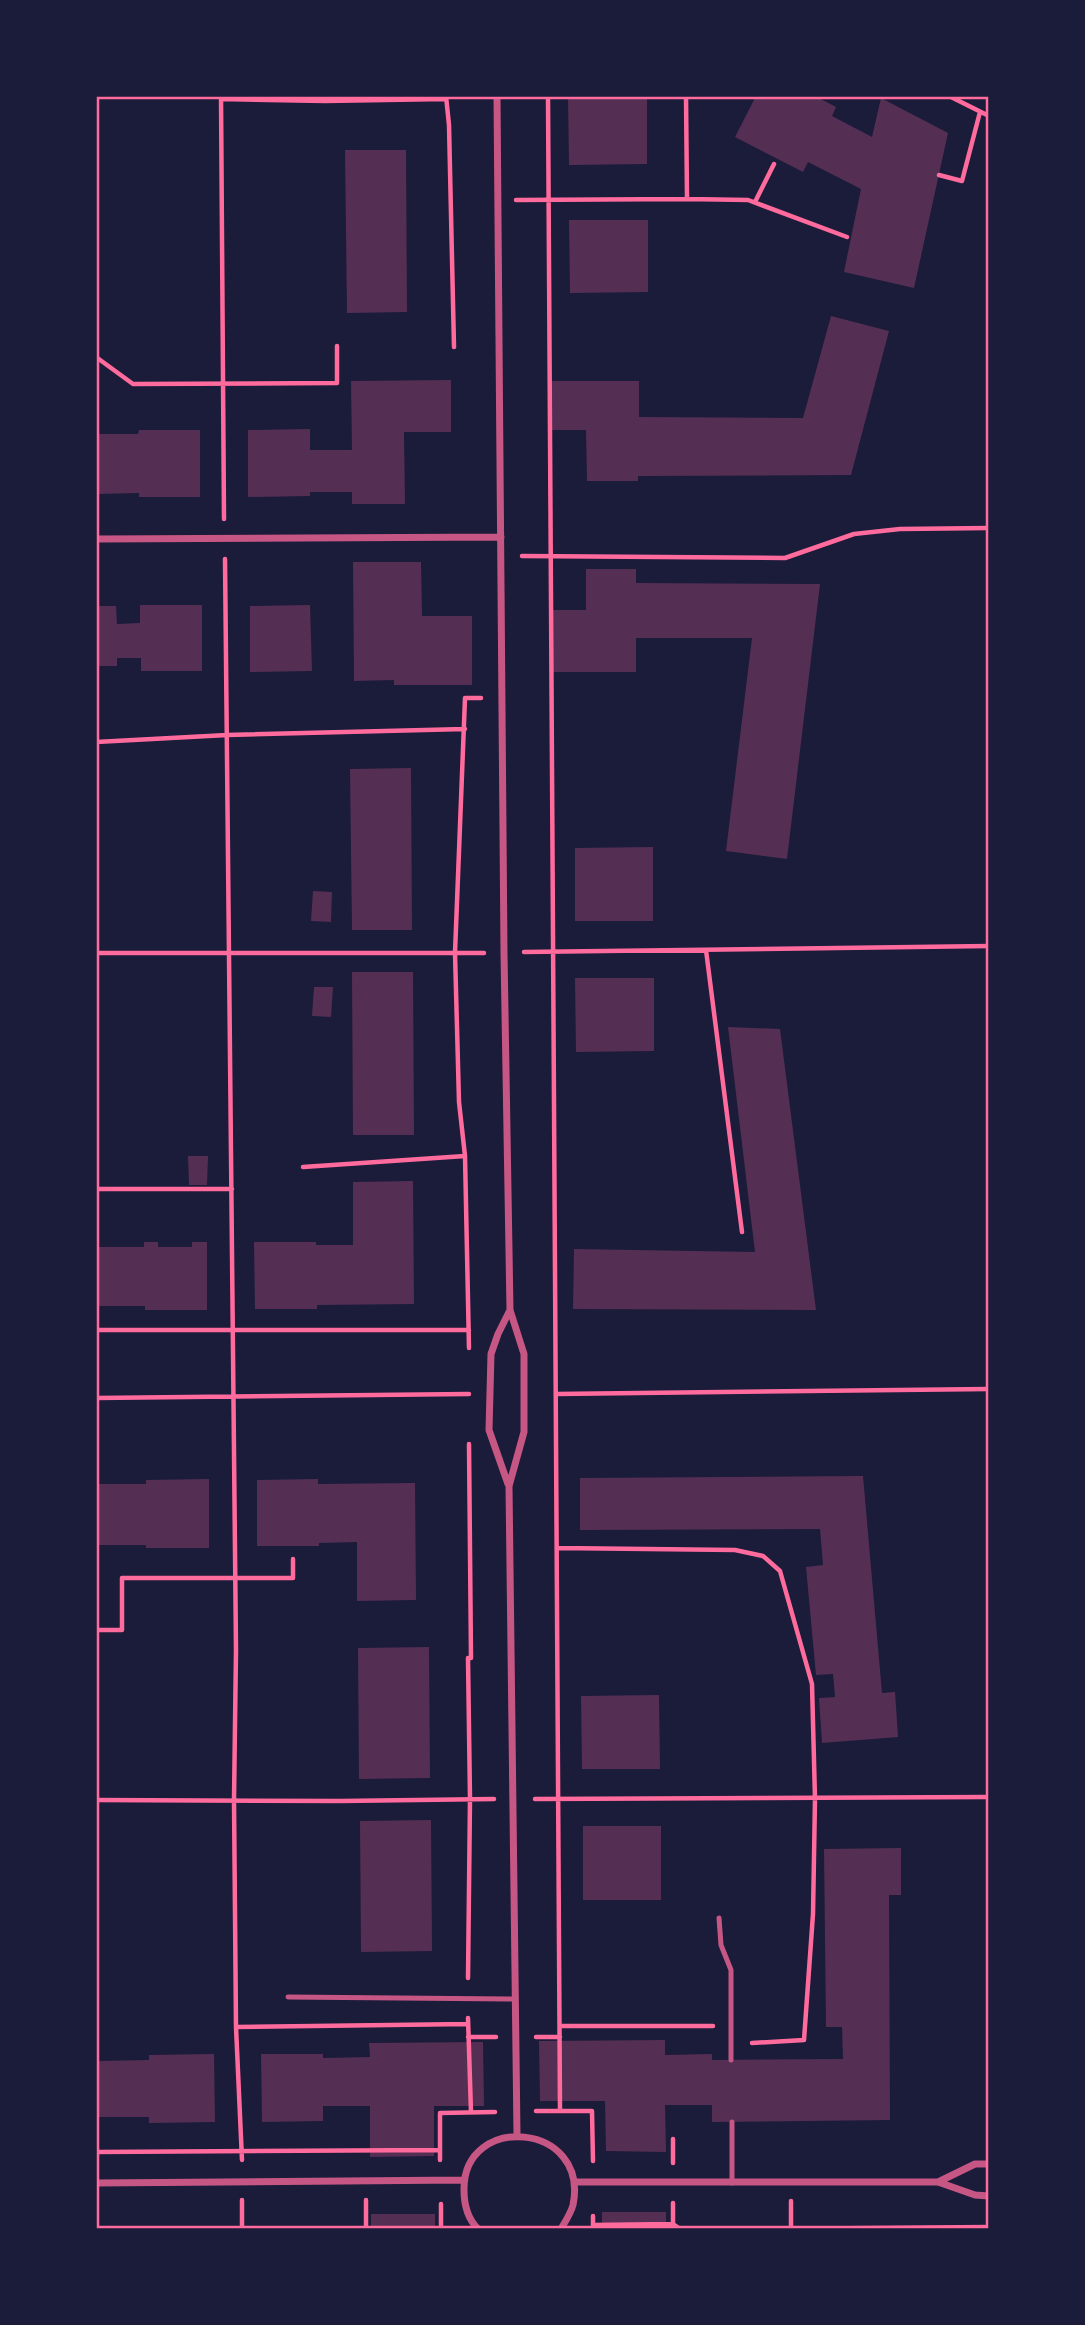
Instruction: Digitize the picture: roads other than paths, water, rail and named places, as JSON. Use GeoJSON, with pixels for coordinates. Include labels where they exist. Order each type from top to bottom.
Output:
{"type":"FeatureCollection","features":[{"type":"Feature","properties":{"kind":"street"},"geometry":{"type":"LineString","coordinates":[[497,96],[504,953],[510,1310],[524,1354],[524,1432],[509,1486],[517,2135]]}},
{"type":"Feature","properties":{"kind":"street"},"geometry":{"type":"LineString","coordinates":[[96,539],[501,537]]}},
{"type":"Feature","properties":{"kind":"street"},"geometry":{"type":"LineString","coordinates":[[509,1486],[489,1430],[491,1354],[510,1310]]}},
{"type":"Feature","properties":{"kind":"street"},"geometry":{"type":"LineString","coordinates":[[478,2229],[464,2204],[464,2180],[471,2163],[482,2149],[499,2139],[517,2135],[537,2138],[554,2148],[568,2163],[574,2182],[573,2207],[561,2229]]}},
{"type":"Feature","properties":{"kind":"street"},"geometry":{"type":"LineString","coordinates":[[938,2182],[975,2164],[989,2164]]}},
{"type":"Feature","properties":{"kind":"street"},"geometry":{"type":"LineString","coordinates":[[96,2183],[464,2180]]}},
{"type":"Feature","properties":{"kind":"street"},"geometry":{"type":"LineString","coordinates":[[574,2182],[938,2182],[975,2195],[989,2196]]}},
{"type":"Feature","properties":{"kind":"lane"},"geometry":{"type":"LineString","coordinates":[[719,1917],[721,1945],[731,1970],[731,2060]]}},
{"type":"Feature","properties":{"kind":"lane"},"geometry":{"type":"LineString","coordinates":[[288,1997],[516,1998]]}},
{"type":"Feature","properties":{"kind":"lane"},"geometry":{"type":"LineString","coordinates":[[732,2122],[732,2183]]}}]}
